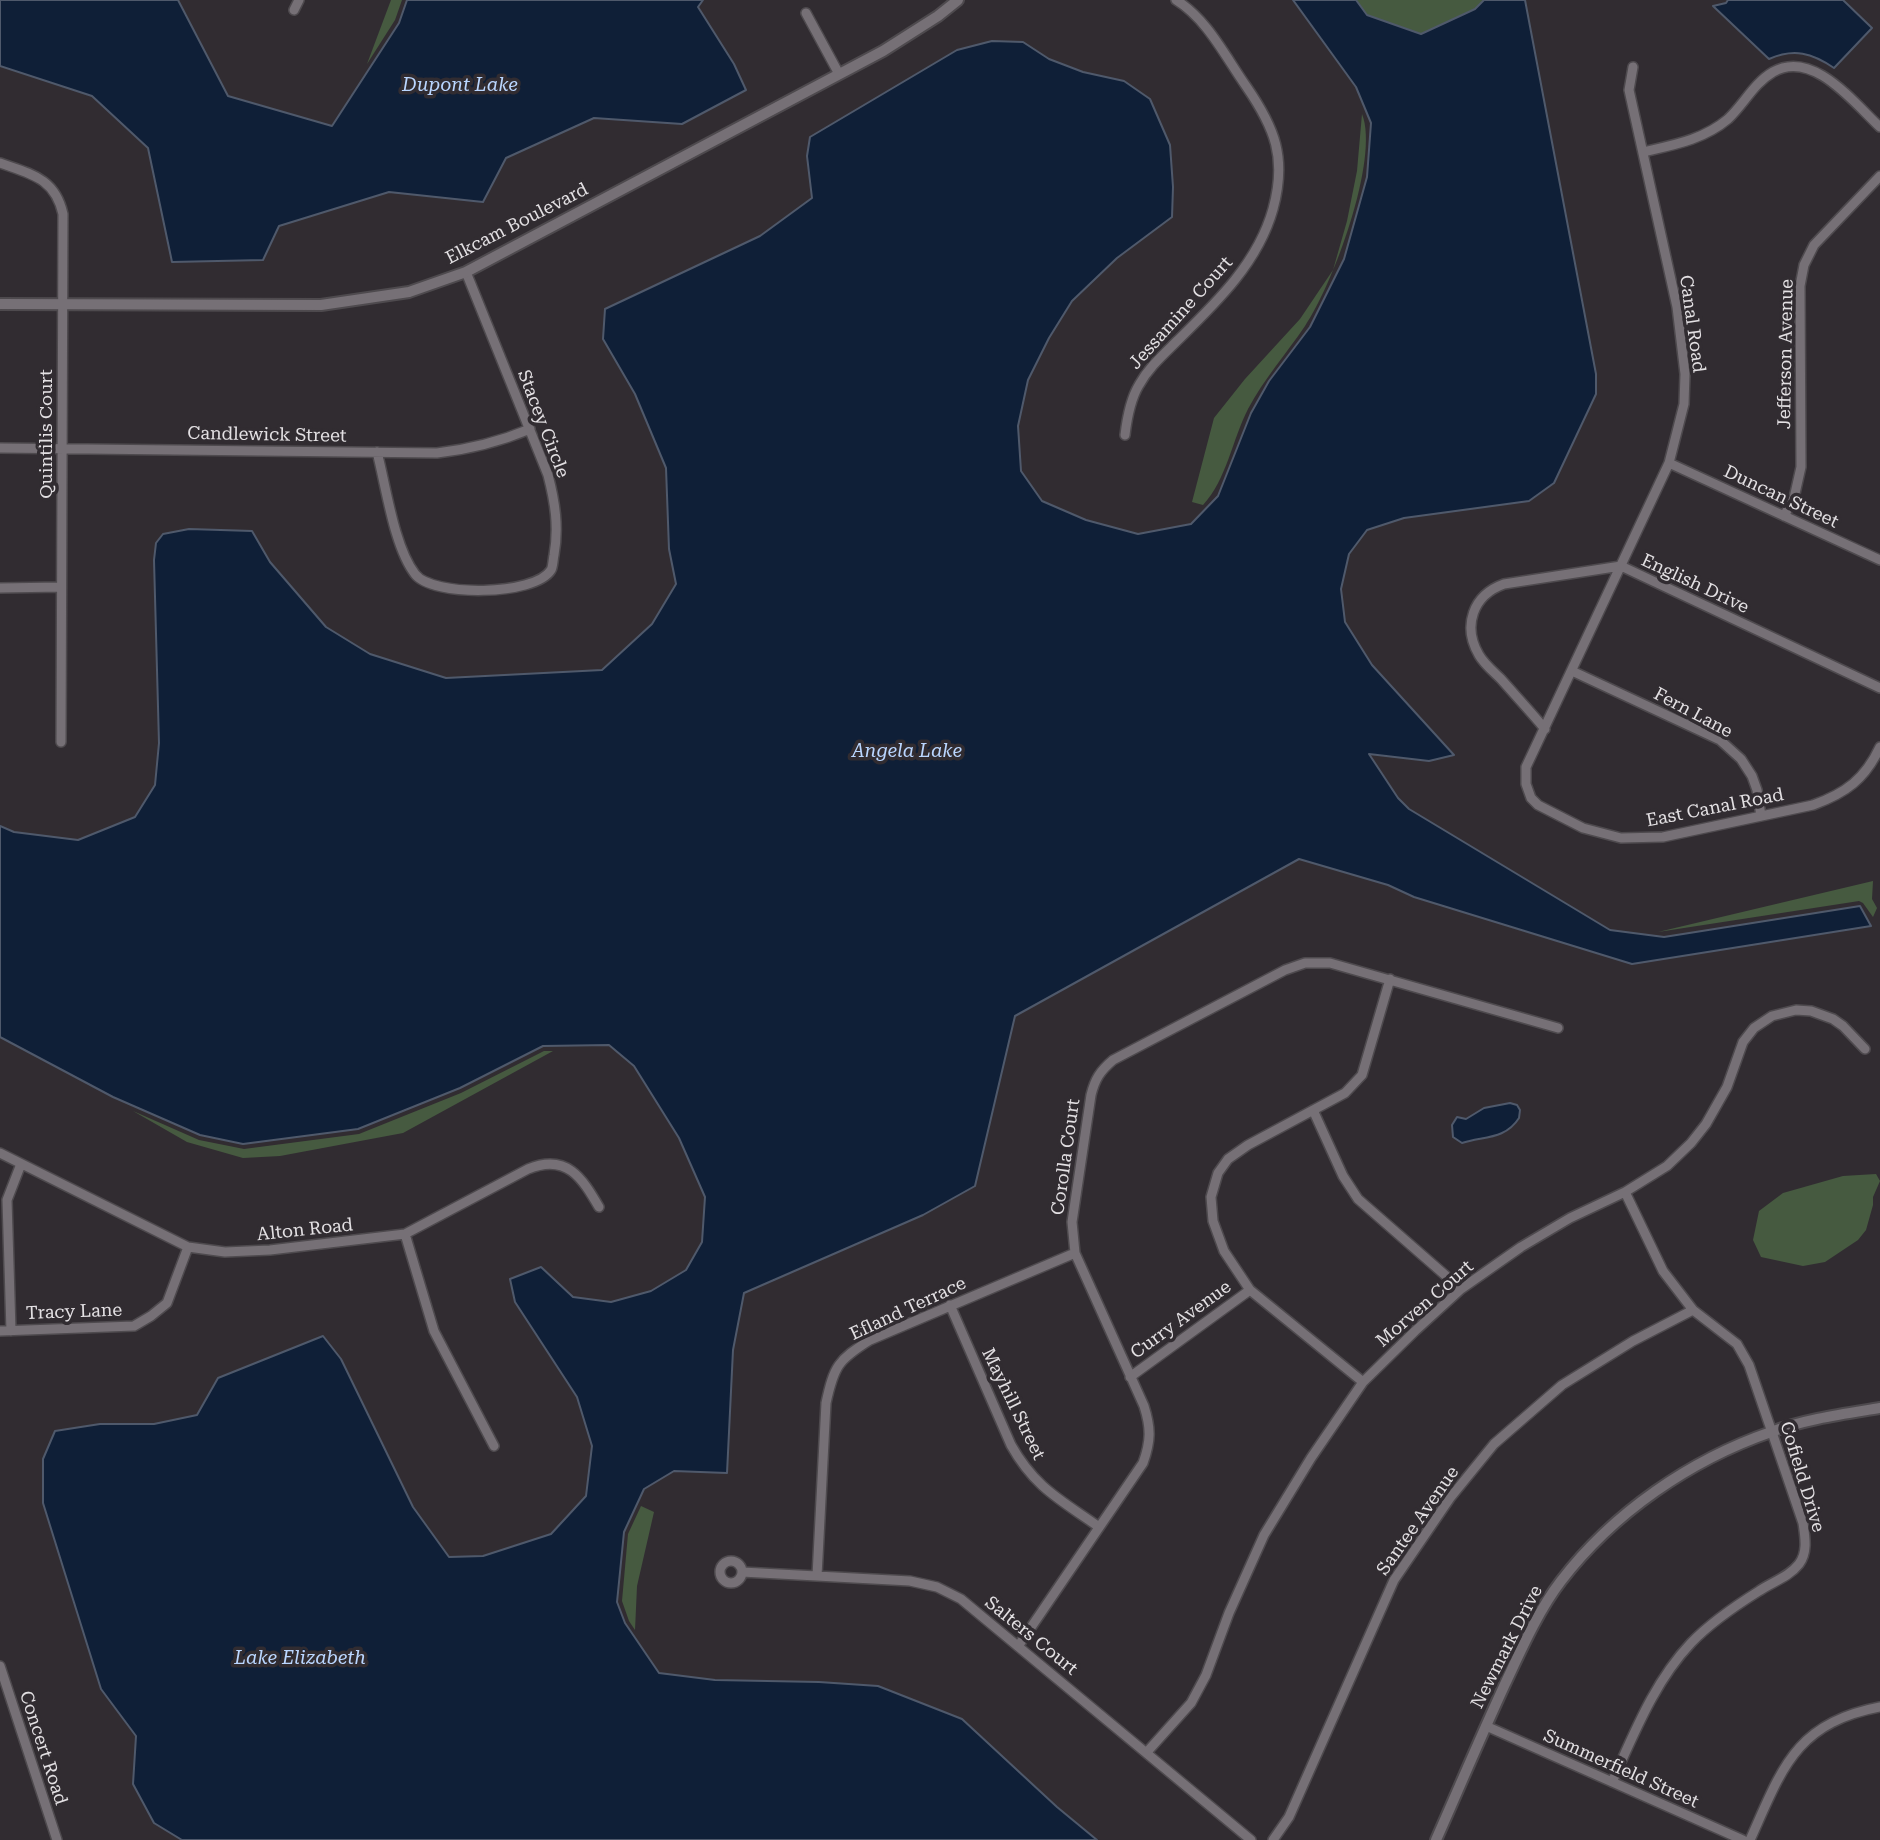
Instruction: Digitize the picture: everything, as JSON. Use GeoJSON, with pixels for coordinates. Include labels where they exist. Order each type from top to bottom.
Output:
{"type":"FeatureCollection","features":[{"type":"Feature","properties":{"kind":"street"},"geometry":{"type":"LineString","coordinates":[[294,10],[299,0]]}},
{"type":"Feature","properties":{"kind":"street","name":"Elkcam Boulevard"},"geometry":{"type":"LineString","coordinates":[[0,304],[321,305],[409,292],[466,272],[839,74],[909,36],[958,0]]}},
{"type":"Feature","properties":{"kind":"street","name":"Jessamine Court"},"geometry":{"type":"LineString","coordinates":[[1125,435],[1127,414],[1137,387],[1154,361],[1176,342],[1252,258],[1267,231],[1279,188],[1279,157],[1266,115],[1205,27],[1193,12],[1176,0]]}},
{"type":"Feature","properties":{"kind":"street"},"geometry":{"type":"LineString","coordinates":[[806,13],[839,74]]}},
{"type":"Feature","properties":{"kind":"street"},"geometry":{"type":"LineString","coordinates":[[1643,152],[1688,141],[1707,133],[1728,118],[1758,84],[1788,66],[1808,68],[1825,76],[1880,127]]}},
{"type":"Feature","properties":{"kind":"street","name":"Canal Road"},"geometry":{"type":"LineString","coordinates":[[1545,729],[1669,463],[1684,404],[1683,344],[1629,90],[1633,67]]}},
{"type":"Feature","properties":{"kind":"street","name":"Quintilis Court"},"geometry":{"type":"LineString","coordinates":[[0,163],[34,175],[47,183],[60,201],[63,214],[61,743]]}},
{"type":"Feature","properties":{"kind":"street","name":"Jefferson Avenue"},"geometry":{"type":"LineString","coordinates":[[1784,516],[1794,498],[1801,467],[1800,286],[1804,264],[1814,244],[1880,176]]}},
{"type":"Feature","properties":{"kind":"street","name":"Stacey Circle"},"geometry":{"type":"LineString","coordinates":[[377,452],[403,556],[416,577],[450,589],[513,589],[537,582],[551,570],[557,534],[551,485],[466,272]]}},
{"type":"Feature","properties":{"kind":"street","name":"Candlewick Street"},"geometry":{"type":"LineString","coordinates":[[0,448],[437,453],[466,450],[499,442],[530,429]]}},
{"type":"Feature","properties":{"kind":"street","name":"Duncan Street"},"geometry":{"type":"LineString","coordinates":[[1669,463],[1880,560]]}},
{"type":"Feature","properties":{"kind":"street","name":"English Drive"},"geometry":{"type":"LineString","coordinates":[[1545,729],[1479,656],[1471,636],[1474,608],[1482,597],[1504,584],[1621,566],[1880,688]]}},
{"type":"Feature","properties":{"kind":"street"},"geometry":{"type":"LineString","coordinates":[[0,588],[61,587]]}},
{"type":"Feature","properties":{"kind":"street","name":"Fern Lane"},"geometry":{"type":"LineString","coordinates":[[1572,671],[1720,740],[1741,759],[1752,776],[1758,790],[1761,816]]}},
{"type":"Feature","properties":{"kind":"street","name":"East Canal Road"},"geometry":{"type":"LineString","coordinates":[[1545,729],[1526,767],[1526,784],[1538,805],[1583,828],[1621,838],[1663,837],[1813,805],[1849,788],[1871,766],[1880,747]]}},
{"type":"Feature","properties":{"kind":"street","name":"Corolla Court"},"geometry":{"type":"LineString","coordinates":[[1019,1645],[1143,1463],[1150,1444],[1150,1426],[1144,1406],[1075,1253],[1072,1222],[1091,1095],[1096,1078],[1104,1068],[1113,1060],[1305,963],[1330,963],[1558,1028]]}},
{"type":"Feature","properties":{"kind":"street"},"geometry":{"type":"LineString","coordinates":[[1363,1382],[1251,1290],[1224,1251],[1213,1221],[1211,1196],[1218,1173],[1228,1158],[1345,1093],[1362,1075],[1390,979]]}},
{"type":"Feature","properties":{"kind":"street","name":"Morven Court"},"geometry":{"type":"LineString","coordinates":[[1147,1752],[1191,1703],[1206,1675],[1229,1613],[1264,1535],[1311,1458],[1363,1382],[1415,1331],[1461,1289],[1521,1247],[1625,1192],[1667,1166],[1706,1124],[1727,1087],[1743,1042],[1754,1028],[1772,1016],[1796,1010],[1811,1011],[1843,1026],[1865,1049]]}},
{"type":"Feature","properties":{"kind":"street"},"geometry":{"type":"LineString","coordinates":[[1313,1110],[1343,1176],[1358,1199],[1461,1289]]}},
{"type":"Feature","properties":{"kind":"street","name":"Alton Road"},"geometry":{"type":"LineString","coordinates":[[0,1153],[188,1247],[242,1252],[405,1234],[528,1168],[544,1164],[556,1164],[574,1172],[599,1207]]}},
{"type":"Feature","properties":{"kind":"street"},"geometry":{"type":"LineString","coordinates":[[11,1331],[6,1200],[20,1164]]}},
{"type":"Feature","properties":{"kind":"street","name":"Cofield Drive"},"geometry":{"type":"LineString","coordinates":[[1612,1782],[1656,1691],[1690,1644],[1718,1618],[1788,1575],[1800,1563],[1806,1545],[1803,1523],[1749,1365],[1737,1345],[1693,1310],[1663,1270],[1625,1192]]}},
{"type":"Feature","properties":{"kind":"street"},"geometry":{"type":"LineString","coordinates":[[405,1234],[434,1331],[494,1446]]}},
{"type":"Feature","properties":{"kind":"street","name":"Tracy Lane"},"geometry":{"type":"LineString","coordinates":[[0,1331],[134,1326],[167,1303],[188,1247]]}},
{"type":"Feature","properties":{"kind":"street","name":"Efland Terrace"},"geometry":{"type":"LineString","coordinates":[[817,1576],[826,1403],[832,1376],[845,1356],[870,1340],[1075,1253]]}},
{"type":"Feature","properties":{"kind":"street","name":"Curry Avenue"},"geometry":{"type":"LineString","coordinates":[[1130,1377],[1251,1290]]}},
{"type":"Feature","properties":{"kind":"street","name":"Mayhill Street"},"geometry":{"type":"LineString","coordinates":[[950,1305],[1023,1467],[1038,1485],[1099,1527]]}},
{"type":"Feature","properties":{"kind":"street","name":"Santee Avenue"},"geometry":{"type":"LineString","coordinates":[[1273,1840],[1289,1817],[1394,1580],[1450,1498],[1494,1444],[1562,1385],[1633,1341],[1693,1310]]}},
{"type":"Feature","properties":{"kind":"street","name":"Newmark Drive"},"geometry":{"type":"LineString","coordinates":[[1436,1840],[1529,1635],[1559,1583],[1585,1552],[1625,1514],[1677,1476],[1740,1444],[1773,1431],[1880,1408]]}},
{"type":"Feature","properties":{"kind":"street","name":"Salters Court"},"geometry":{"type":"LineString","coordinates":[[743,1572],[910,1581],[937,1587],[961,1599],[1251,1840]]}},
{"type":"Feature","properties":{"kind":"street","name":"Concert Road"},"geometry":{"type":"LineString","coordinates":[[0,1665],[57,1840]]}},
{"type":"Feature","properties":{"kind":"street"},"geometry":{"type":"LineString","coordinates":[[1750,1840],[1782,1769],[1802,1743],[1830,1723],[1856,1711],[1880,1707]]}},
{"type":"Feature","properties":{"kind":"street","name":"Summerfield Street"},"geometry":{"type":"LineString","coordinates":[[1486,1726],[1743,1840]]}},
{"type":"Feature","properties":{"kind":"green space"},"geometry":{"type":"Polygon","coordinates":[[[391,0],[402,0],[395,20],[367,64],[391,0]]]}},
{"type":"Feature","properties":{"kind":"green space"},"geometry":{"type":"Polygon","coordinates":[[[1356,0],[1484,0],[1475,9],[1421,34],[1367,15],[1356,0]]]}},
{"type":"Feature","properties":{"kind":"green space"},"geometry":{"type":"Polygon","coordinates":[[[1362,114],[1366,134],[1359,191],[1340,254],[1328,283],[1305,326],[1254,398],[1242,421],[1224,471],[1211,495],[1203,505],[1192,502],[1214,418],[1245,379],[1300,319],[1333,270],[1357,171],[1362,114]]]}},
{"type":"Feature","properties":{"kind":"green space"},"geometry":{"type":"Polygon","coordinates":[[[1873,881],[1872,899],[1877,908],[1873,917],[1859,901],[1658,932],[1873,881]]]}},
{"type":"Feature","properties":{"kind":"green space"},"geometry":{"type":"Polygon","coordinates":[[[544,1051],[553,1051],[403,1133],[280,1156],[243,1158],[187,1142],[133,1111],[199,1140],[244,1149],[359,1134],[461,1093],[544,1051]]]}},
{"type":"Feature","properties":{"kind":"green space"},"geometry":{"type":"Polygon","coordinates":[[[1876,1174],[1880,1181],[1873,1197],[1866,1230],[1858,1240],[1825,1262],[1803,1266],[1761,1257],[1753,1240],[1759,1211],[1783,1193],[1843,1176],[1876,1174]]]}},
{"type":"Feature","properties":{"kind":"green space"},"geometry":{"type":"Polygon","coordinates":[[[641,1506],[654,1512],[637,1586],[635,1630],[622,1601],[628,1534],[641,1506]]]}},
{"type":"Feature","properties":{"kind":"water","name":"Dupont Lake"},"geometry":{"type":"Polygon","coordinates":[[[0,0],[178,0],[228,96],[332,126],[399,23],[407,0],[703,0],[698,7],[734,64],[746,90],[682,124],[594,118],[506,158],[483,202],[389,192],[279,226],[263,260],[172,262],[148,148],[92,96],[0,66],[0,0]]]}},
{"type":"Feature","properties":{"kind":"water","name":"Angela Lake"},"geometry":{"type":"Polygon","coordinates":[[[1293,0],[1356,0],[1367,15],[1421,34],[1475,9],[1484,0],[1525,0],[1596,374],[1596,394],[1554,483],[1529,501],[1404,518],[1367,530],[1349,554],[1341,589],[1345,622],[1372,665],[1454,755],[1429,761],[1369,754],[1398,798],[1409,809],[1610,930],[1664,937],[1860,906],[1871,926],[1632,964],[1299,859],[1015,1016],[975,1186],[923,1215],[744,1293],[733,1350],[727,1473],[674,1471],[644,1489],[624,1532],[617,1602],[625,1623],[659,1673],[715,1680],[878,1686],[962,1719],[1057,1807],[1097,1840],[182,1840],[154,1823],[133,1784],[136,1736],[101,1689],[43,1503],[43,1459],[55,1431],[100,1424],[154,1424],[197,1415],[218,1378],[323,1336],[341,1359],[413,1507],[449,1557],[483,1556],[551,1534],[586,1496],[592,1446],[577,1397],[515,1302],[510,1279],[541,1267],[573,1297],[611,1302],[651,1291],[686,1270],[702,1242],[705,1197],[679,1138],[634,1066],[609,1045],[543,1046],[460,1088],[358,1129],[243,1144],[200,1135],[113,1097],[0,1037],[0,826],[14,832],[78,840],[135,817],[155,785],[159,743],[154,560],[156,543],[163,534],[189,529],[252,531],[270,562],[326,627],[370,654],[446,678],[602,670],[652,624],[676,584],[669,549],[666,468],[635,394],[603,339],[605,309],[760,236],[812,198],[807,156],[810,137],[957,50],[992,41],[1023,42],[1049,59],[1083,72],[1124,81],[1150,99],[1170,145],[1173,187],[1172,217],[1117,258],[1072,301],[1049,338],[1028,380],[1018,426],[1021,471],[1042,501],[1086,520],[1138,534],[1191,524],[1218,496],[1251,413],[1269,381],[1310,327],[1344,259],[1367,177],[1371,123],[1356,87],[1293,0]]]}},
{"type":"Feature","properties":{"kind":"water"},"geometry":{"type":"Polygon","coordinates":[[[1728,0],[1843,0],[1872,28],[1834,68],[1803,54],[1787,54],[1769,59],[1713,6],[1728,0]]]}},
{"type":"Feature","properties":{"kind":"water"},"geometry":{"type":"Polygon","coordinates":[[[1510,1103],[1517,1105],[1520,1110],[1519,1118],[1507,1130],[1462,1143],[1453,1137],[1452,1125],[1457,1117],[1466,1119],[1484,1108],[1510,1103]]]}},
{"type":"Feature","properties":{"kind":"water label","name":"Lake Elizabeth"},"geometry":{"type":"Point","coordinates":[300,1658]}}]}
